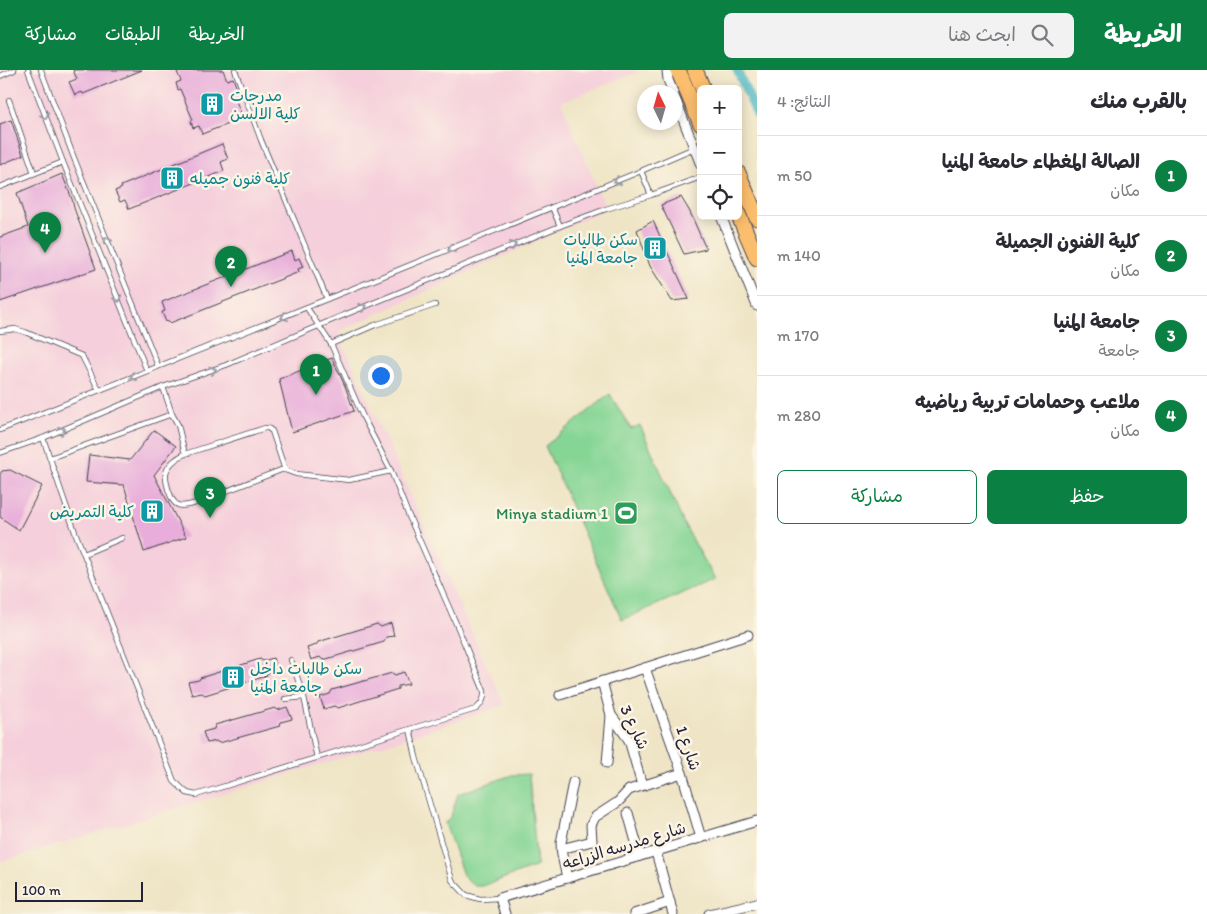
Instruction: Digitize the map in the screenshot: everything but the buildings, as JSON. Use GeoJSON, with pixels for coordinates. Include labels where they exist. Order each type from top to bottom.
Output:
{"type":"FeatureCollection","features":[{"type":"Feature","properties":{"kind":"highway"},"geometry":{"type":"LineString","coordinates":[[678,70],[697,115]]}},
{"type":"Feature","properties":{"kind":"highway"},"geometry":{"type":"LineString","coordinates":[[695,70],[701,85]]}},
{"type":"Feature","properties":{"kind":"highway"},"geometry":{"type":"LineString","coordinates":[[739,175],[757,218]]}},
{"type":"Feature","properties":{"kind":"highway"},"geometry":{"type":"LineString","coordinates":[[741,220],[757,258]]}},
{"type":"Feature","properties":{"kind":"street"},"geometry":{"type":"LineString","coordinates":[[667,70],[670,85]]}},
{"type":"Feature","properties":{"kind":"street"},"geometry":{"type":"LineString","coordinates":[[682,117],[697,155]]}},
{"type":"Feature","properties":{"kind":"street"},"geometry":{"type":"LineString","coordinates":[[723,220],[757,306]]}},
{"type":"Feature","properties":{"kind":"street"},"geometry":{"type":"LineString","coordinates":[[560,695],[748,635]]}},
{"type":"Feature","properties":{"kind":"street","name":"شارع 1"},"geometry":{"type":"LineString","coordinates":[[646,668],[682,773],[701,838]]}},
{"type":"Feature","properties":{"kind":"street","name":"شارع 3"},"geometry":{"type":"LineString","coordinates":[[602,682],[612,716],[628,740],[642,785]]}},
{"type":"Feature","properties":{"kind":"street"},"geometry":{"type":"LineString","coordinates":[[607,764],[612,716]]}},
{"type":"Feature","properties":{"kind":"street"},"geometry":{"type":"LineString","coordinates":[[561,849],[592,841],[591,825],[595,817],[618,802],[628,790],[682,773]]}},
{"type":"Feature","properties":{"kind":"street"},"geometry":{"type":"LineString","coordinates":[[567,878],[561,849],[573,782]]}},
{"type":"Feature","properties":{"kind":"street"},"geometry":{"type":"LineString","coordinates":[[628,813],[640,856]]}},
{"type":"Feature","properties":{"kind":"street","name":"شارع مدرسه الزراعه"},"geometry":{"type":"LineString","coordinates":[[500,898],[701,838],[756,824]]}},
{"type":"Feature","properties":{"kind":"street"},"geometry":{"type":"LineString","coordinates":[[656,852],[674,914]]}},
{"type":"Feature","properties":{"kind":"street"},"geometry":{"type":"LineString","coordinates":[[500,898],[505,914]]}},
{"type":"Feature","properties":{"kind":"street"},"geometry":{"type":"LineString","coordinates":[[634,914],[670,902]]}},
{"type":"Feature","properties":{"kind":"street"},"geometry":{"type":"LineString","coordinates":[[709,914],[757,903]]}},
{"type":"Feature","properties":{"kind":"lane"},"geometry":{"type":"LineString","coordinates":[[0,76],[14,70]]}},
{"type":"Feature","properties":{"kind":"lane"},"geometry":{"type":"LineString","coordinates":[[28,70],[147,371]]}},
{"type":"Feature","properties":{"kind":"lane"},"geometry":{"type":"LineString","coordinates":[[41,70],[158,366]]}},
{"type":"Feature","properties":{"kind":"lane"},"geometry":{"type":"LineString","coordinates":[[235,70],[260,140],[327,299]]}},
{"type":"Feature","properties":{"kind":"lane"},"geometry":{"type":"LineString","coordinates":[[10,100],[34,173]]}},
{"type":"Feature","properties":{"kind":"lane"},"geometry":{"type":"LineString","coordinates":[[53,135],[64,129]]}},
{"type":"Feature","properties":{"kind":"lane"},"geometry":{"type":"LineString","coordinates":[[0,430],[307,308],[694,148]]}},
{"type":"Feature","properties":{"kind":"lane"},"geometry":{"type":"LineString","coordinates":[[0,186],[63,162]]}},
{"type":"Feature","properties":{"kind":"lane"},"geometry":{"type":"LineString","coordinates":[[641,171],[652,195]]}},
{"type":"Feature","properties":{"kind":"lane"},"geometry":{"type":"LineString","coordinates":[[0,454],[43,438],[163,387],[226,365],[560,226],[606,208],[652,195],[697,178]]}},
{"type":"Feature","properties":{"kind":"lane"},"geometry":{"type":"LineString","coordinates":[[72,185],[83,180]]}},
{"type":"Feature","properties":{"kind":"lane"},"geometry":{"type":"LineString","coordinates":[[552,207],[560,226]]}},
{"type":"Feature","properties":{"kind":"lane"},"geometry":{"type":"LineString","coordinates":[[109,276],[120,271]]}},
{"type":"Feature","properties":{"kind":"lane"},"geometry":{"type":"LineString","coordinates":[[331,344],[375,325],[436,305]]}},
{"type":"Feature","properties":{"kind":"lane"},"geometry":{"type":"LineString","coordinates":[[43,438],[84,554],[174,781],[187,793],[196,795],[476,709],[481,705],[484,691],[458,628],[391,471],[363,417],[331,344],[307,308]]}},
{"type":"Feature","properties":{"kind":"lane"},"geometry":{"type":"LineString","coordinates":[[0,331],[15,329],[25,332],[82,356],[99,390]]}},
{"type":"Feature","properties":{"kind":"lane"},"geometry":{"type":"LineString","coordinates":[[163,387],[172,414],[178,425],[185,454]]}},
{"type":"Feature","properties":{"kind":"lane"},"geometry":{"type":"LineString","coordinates":[[50,458],[172,414]]}},
{"type":"Feature","properties":{"kind":"lane"},"geometry":{"type":"LineString","coordinates":[[285,470],[272,431],[265,428],[185,454],[178,458],[166,474],[170,495],[174,503],[178,506],[185,506],[281,470],[296,474],[348,480],[391,471]]}},
{"type":"Feature","properties":{"kind":"lane"},"geometry":{"type":"LineString","coordinates":[[84,554],[122,538]]}},
{"type":"Feature","properties":{"kind":"lane"},"geometry":{"type":"LineString","coordinates":[[291,660],[304,697],[317,758]]}},
{"type":"Feature","properties":{"kind":"lane"},"geometry":{"type":"LineString","coordinates":[[285,699],[304,697]]}},
{"type":"Feature","properties":{"kind":"lane"},"geometry":{"type":"LineString","coordinates":[[410,729],[452,880],[466,895],[480,899],[500,898]]}},
{"type":"Feature","properties":{"kind":"shaded area"},"geometry":{"type":"Polygon","coordinates":[[[0,70],[637,70],[638,72],[561,102],[606,209],[338,332],[504,705],[400,740],[0,862],[0,70]]]}},
{"type":"Feature","properties":{"kind":"green space","name":"Minya stadium 1"},"geometry":{"type":"Polygon","coordinates":[[[610,394],[631,429],[640,425],[684,524],[715,579],[622,620],[545,446],[610,394]]]}},
{"type":"Feature","properties":{"kind":"green space"},"geometry":{"type":"Polygon","coordinates":[[[529,774],[537,866],[483,886],[474,886],[463,875],[445,823],[451,816],[458,794],[512,775],[529,774]]]}},
{"type":"Feature","properties":{"kind":"waterway"},"geometry":{"type":"LineString","coordinates":[[737,70],[757,115]]}},
{"type":"Feature","properties":{"kind":"place","name":"مدرجات كلية الالسن"},"geometry":{"type":"Point","coordinates":[212,104]}},
{"type":"Feature","properties":{"kind":"place","name":"كلية فنون جميله"},"geometry":{"type":"Point","coordinates":[172,178]}},
{"type":"Feature","properties":{"kind":"place","name":"سكن طاليات جامعة المنيا"},"geometry":{"type":"Point","coordinates":[655,248]}},
{"type":"Feature","properties":{"kind":"place","name":"ملاعب وحمامات تربية رياضيه"},"geometry":{"type":"Point","coordinates":[45,253]}},
{"type":"Feature","properties":{"kind":"place","name":"كلية الفنون الجميلة"},"geometry":{"type":"Point","coordinates":[231,287]}},
{"type":"Feature","properties":{"kind":"place","name":"الصالة المغطاء حامعة المنيا"},"geometry":{"type":"Point","coordinates":[316,395]}},
{"type":"Feature","properties":{"kind":"place","name":"كلية التمريض"},"geometry":{"type":"Point","coordinates":[152,511]}},
{"type":"Feature","properties":{"kind":"place","name":"Minya stadium 1"},"geometry":{"type":"Point","coordinates":[626,513]}},
{"type":"Feature","properties":{"kind":"place","name":"جامعة المنيا"},"geometry":{"type":"Point","coordinates":[210,518]}},
{"type":"Feature","properties":{"kind":"place","name":"سكن طالبات داخل جامعة المنيا"},"geometry":{"type":"Point","coordinates":[233,677]}}]}
